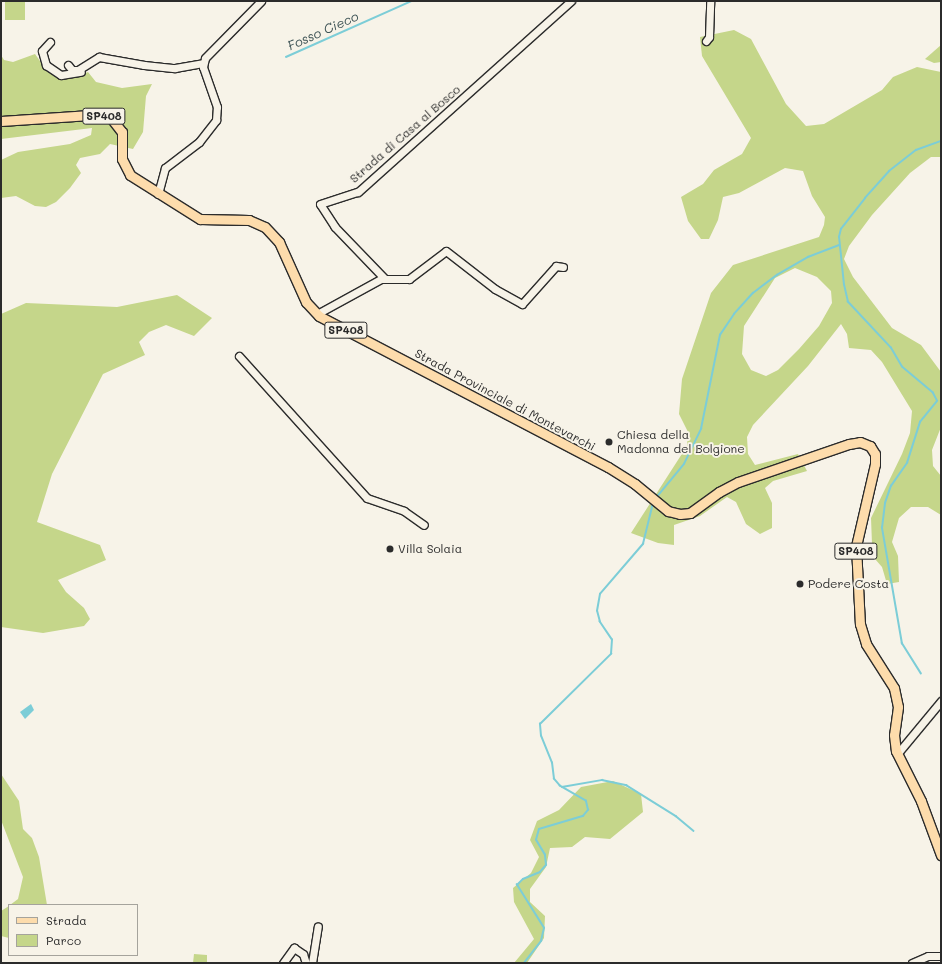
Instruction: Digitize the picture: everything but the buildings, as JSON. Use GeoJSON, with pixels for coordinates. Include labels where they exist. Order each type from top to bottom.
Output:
{"type":"FeatureCollection","features":[{"type":"Feature","properties":{"kind":"main road","name":"Strada Provinciale di Montevarchi"},"geometry":{"type":"LineString","coordinates":[[1,121],[90,114],[109,117],[117,123],[122,132],[122,159],[127,172],[158,194],[202,219],[249,220],[266,227],[279,242],[305,299],[317,314],[580,452],[637,485],[659,506],[672,512],[682,514],[692,512],[730,486],[850,444],[861,442],[871,447],[875,456],[876,464],[856,546],[858,607],[866,644],[895,693],[898,708],[894,737],[897,754],[921,800],[941,855]]}},
{"type":"Feature","properties":{"kind":"street"},"geometry":{"type":"LineString","coordinates":[[158,194],[165,168],[199,142],[216,120],[217,107],[203,63],[209,52],[262,1]]}},
{"type":"Feature","properties":{"kind":"street","name":"Strada di Casa al Bosco"},"geometry":{"type":"LineString","coordinates":[[384,278],[335,227],[320,204],[358,192],[571,1]]}},
{"type":"Feature","properties":{"kind":"street"},"geometry":{"type":"LineString","coordinates":[[706,40],[709,37],[710,1]]}},
{"type":"Feature","properties":{"kind":"street"},"geometry":{"type":"LineString","coordinates":[[50,42],[43,47],[42,57],[52,71],[61,75],[74,74],[89,63]]}},
{"type":"Feature","properties":{"kind":"street"},"geometry":{"type":"LineString","coordinates":[[68,65],[75,70],[99,57],[144,65],[175,68],[203,63]]}},
{"type":"Feature","properties":{"kind":"street"},"geometry":{"type":"LineString","coordinates":[[317,314],[384,278],[409,279],[446,250],[495,289],[522,304],[556,266],[563,267]]}},
{"type":"Feature","properties":{"kind":"street"},"geometry":{"type":"LineString","coordinates":[[239,356],[367,498],[404,511],[424,525]]}},
{"type":"Feature","properties":{"kind":"street"},"geometry":{"type":"LineString","coordinates":[[897,754],[941,701]]}},
{"type":"Feature","properties":{"kind":"street"},"geometry":{"type":"LineString","coordinates":[[312,963],[318,926]]}},
{"type":"Feature","properties":{"kind":"street"},"geometry":{"type":"LineString","coordinates":[[283,963],[294,948],[303,954],[306,963]]}},
{"type":"Feature","properties":{"kind":"street"},"geometry":{"type":"LineString","coordinates":[[912,963],[928,956],[941,956]]}},
{"type":"Feature","properties":{"kind":"green space"},"geometry":{"type":"Polygon","coordinates":[[[5,1],[25,1],[25,20],[5,20],[5,1]]]}},
{"type":"Feature","properties":{"kind":"green space"},"geometry":{"type":"Polygon","coordinates":[[[734,30],[751,39],[786,104],[806,126],[824,124],[882,90],[893,77],[917,67],[941,72],[941,157],[931,157],[910,173],[872,215],[849,246],[844,259],[853,277],[892,328],[921,345],[941,372],[941,427],[932,450],[933,466],[941,476],[941,515],[928,507],[911,507],[899,518],[892,542],[898,556],[899,582],[887,584],[882,567],[875,559],[872,544],[871,518],[902,454],[910,433],[912,411],[882,362],[871,350],[849,348],[847,334],[841,324],[808,366],[753,425],[747,437],[748,454],[755,465],[798,454],[807,471],[773,481],[765,488],[772,503],[772,528],[760,534],[746,524],[736,502],[727,497],[700,516],[674,525],[674,545],[658,543],[631,533],[687,446],[688,432],[679,414],[682,379],[711,293],[733,265],[819,237],[824,225],[825,217],[812,196],[803,171],[785,168],[739,193],[723,197],[718,220],[709,239],[701,239],[688,221],[681,197],[703,184],[714,170],[742,154],[751,138],[702,56],[700,37],[734,30]],[[795,268],[775,278],[744,326],[742,354],[751,370],[766,376],[778,370],[819,326],[832,303],[831,291],[817,277],[795,268]]]}},
{"type":"Feature","properties":{"kind":"green space"},"geometry":{"type":"Polygon","coordinates":[[[941,45],[941,62],[934,63],[925,59],[941,45]]]}},
{"type":"Feature","properties":{"kind":"green space"},"geometry":{"type":"Polygon","coordinates":[[[35,54],[45,68],[57,77],[70,79],[88,72],[96,82],[122,88],[152,84],[146,96],[143,132],[133,149],[110,144],[100,154],[80,158],[76,165],[81,173],[70,188],[56,202],[46,207],[35,206],[16,196],[1,198],[1,160],[18,152],[70,144],[91,135],[92,128],[1,139],[1,55],[4,60],[13,62],[35,54]]]}},
{"type":"Feature","properties":{"kind":"green space"},"geometry":{"type":"Polygon","coordinates":[[[177,295],[212,318],[194,336],[166,325],[149,332],[139,342],[145,355],[103,374],[52,474],[37,522],[100,545],[106,560],[58,580],[66,592],[84,608],[90,619],[84,626],[43,633],[1,627],[1,314],[26,303],[117,307],[177,295]]]}},
{"type":"Feature","properties":{"kind":"green space"},"geometry":{"type":"Polygon","coordinates":[[[1,774],[19,801],[23,829],[32,838],[39,857],[47,904],[11,904],[18,899],[23,877],[1,820],[1,774]]]}},
{"type":"Feature","properties":{"kind":"green space"},"geometry":{"type":"Polygon","coordinates":[[[613,781],[641,794],[643,812],[610,839],[585,837],[572,847],[550,848],[546,867],[530,889],[530,902],[545,916],[544,938],[527,963],[514,963],[534,939],[514,902],[513,888],[531,873],[539,857],[530,840],[537,821],[559,810],[581,787],[613,781]]]}},
{"type":"Feature","properties":{"kind":"green space"},"geometry":{"type":"Polygon","coordinates":[[[8,907],[8,938],[1,936],[1,911],[8,907]]]}},
{"type":"Feature","properties":{"kind":"green space"},"geometry":{"type":"Polygon","coordinates":[[[194,954],[207,955],[207,963],[193,963],[194,954]]]}},
{"type":"Feature","properties":{"kind":"water"},"geometry":{"type":"Polygon","coordinates":[[[31,704],[34,710],[25,719],[20,712],[31,704]]]}},
{"type":"Feature","properties":{"kind":"waterway","name":"Fosso Cieco"},"geometry":{"type":"LineString","coordinates":[[286,57],[412,1]]}},
{"type":"Feature","properties":{"kind":"waterway"},"geometry":{"type":"LineString","coordinates":[[921,674],[902,644],[882,528],[885,503],[891,486],[907,463],[920,422],[937,401],[933,393],[902,367],[891,348],[848,302],[844,285],[839,237],[841,229],[865,198],[889,171],[916,150],[941,141]]}},
{"type":"Feature","properties":{"kind":"waterway"},"geometry":{"type":"LineString","coordinates":[[656,498],[684,464],[701,429],[720,335],[734,314],[753,293],[777,275],[808,257],[839,245]]}},
{"type":"Feature","properties":{"kind":"waterway"},"geometry":{"type":"LineString","coordinates":[[524,963],[541,941],[544,928],[517,885],[523,879],[540,872],[546,865],[545,855],[536,840],[539,829],[583,816],[588,810],[586,801],[560,786],[554,779],[552,763],[541,736],[540,724],[611,654],[612,640],[600,622],[597,611],[600,594],[643,544],[653,503]]}},
{"type":"Feature","properties":{"kind":"waterway"},"geometry":{"type":"LineString","coordinates":[[562,787],[602,780],[626,785],[676,816],[694,831]]}},
{"type":"Feature","properties":{"kind":"place","name":"Chiesa della Madonna del Bolgione"},"geometry":{"type":"Point","coordinates":[609,442]}},
{"type":"Feature","properties":{"kind":"place","name":"Villa Solaia"},"geometry":{"type":"Point","coordinates":[390,549]}},
{"type":"Feature","properties":{"kind":"place","name":"Podere Costa"},"geometry":{"type":"Point","coordinates":[800,584]}}]}
